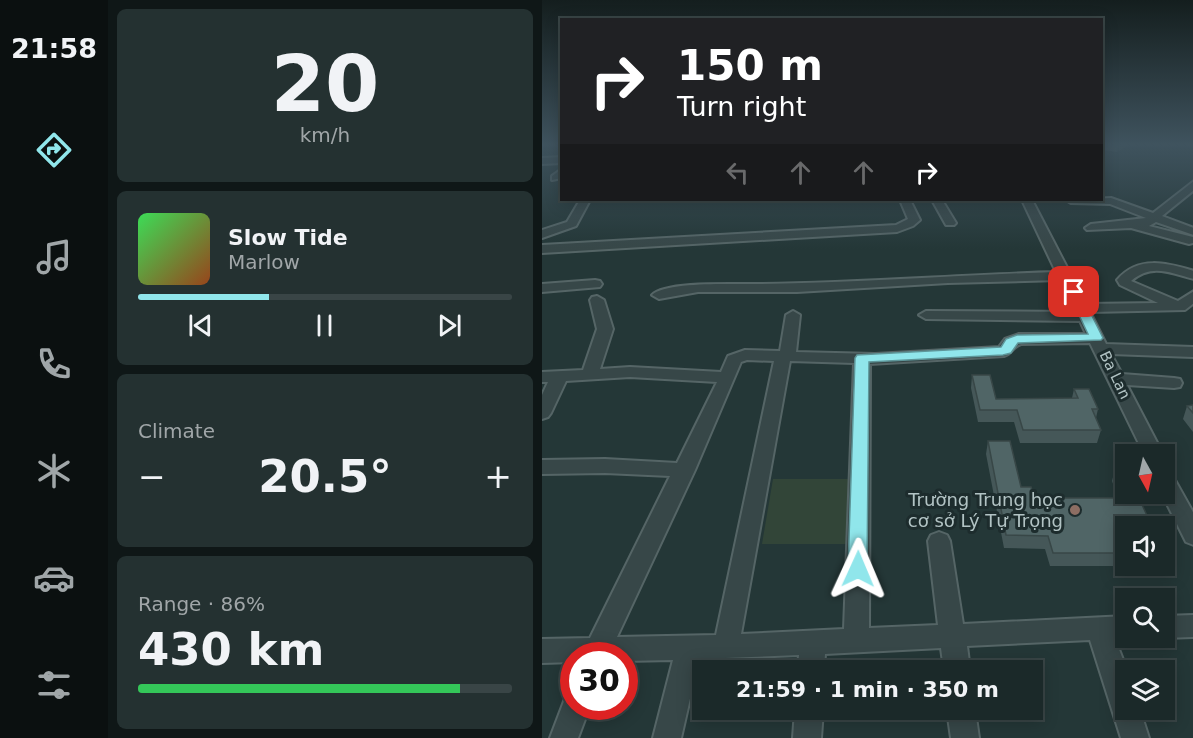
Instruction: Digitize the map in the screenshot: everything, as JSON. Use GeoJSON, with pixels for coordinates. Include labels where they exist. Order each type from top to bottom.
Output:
{"type":"FeatureCollection","features":[{"type":"Feature","properties":{"kind":"street"},"geometry":{"type":"LineString","coordinates":[[1091,228],[1148,224],[1192,185]]}},
{"type":"Feature","properties":{"kind":"street"},"geometry":{"type":"LineString","coordinates":[[542,234],[572,224],[584,201]]}},
{"type":"Feature","properties":{"kind":"street"},"geometry":{"type":"LineString","coordinates":[[542,249],[897,228],[914,220],[905,201]]}},
{"type":"Feature","properties":{"kind":"street"},"geometry":{"type":"LineString","coordinates":[[938,201],[950,223]]}},
{"type":"Feature","properties":{"kind":"street","name":"Ba Lan"},"geometry":{"type":"LineString","coordinates":[[1028,201],[1148,444]]}},
{"type":"Feature","properties":{"kind":"street"},"geometry":{"type":"LineString","coordinates":[[1103,201],[1111,201],[1158,217],[1193,232]]}},
{"type":"Feature","properties":{"kind":"street"},"geometry":{"type":"LineString","coordinates":[[1134,226],[1193,241]]}},
{"type":"Feature","properties":{"kind":"street"},"geometry":{"type":"LineString","coordinates":[[1180,307],[1127,285],[1124,280],[1132,273],[1153,264],[1193,275]]}},
{"type":"Feature","properties":{"kind":"street"},"geometry":{"type":"LineString","coordinates":[[659,295],[698,288],[797,288],[948,279],[1066,276]]}},
{"type":"Feature","properties":{"kind":"street"},"geometry":{"type":"LineString","coordinates":[[542,288],[596,292],[605,329],[590,374]]}},
{"type":"Feature","properties":{"kind":"street"},"geometry":{"type":"LineString","coordinates":[[926,315],[1084,313],[1180,307],[1193,295]]}},
{"type":"Feature","properties":{"kind":"street"},"geometry":{"type":"LineString","coordinates":[[726,647],[793,315]]}},
{"type":"Feature","properties":{"kind":"street"},"geometry":{"type":"LineString","coordinates":[[601,642],[685,470],[734,359],[739,356],[862,358],[1006,351],[1011,342],[1017,339],[1193,352]]}},
{"type":"Feature","properties":{"kind":"street"},"geometry":{"type":"LineString","coordinates":[[856,639],[862,358]]}},
{"type":"Feature","properties":{"kind":"street"},"geometry":{"type":"LineString","coordinates":[[542,414],[550,377],[630,372],[728,377]]}},
{"type":"Feature","properties":{"kind":"street"},"geometry":{"type":"LineString","coordinates":[[1117,379],[1174,383]]}},
{"type":"Feature","properties":{"kind":"street"},"geometry":{"type":"LineString","coordinates":[[542,467],[605,466],[685,470]]}},
{"type":"Feature","properties":{"kind":"street"},"geometry":{"type":"LineString","coordinates":[[1175,498],[1192,530]]}},
{"type":"Feature","properties":{"kind":"street"},"geometry":{"type":"LineString","coordinates":[[939,541],[956,660]]}},
{"type":"Feature","properties":{"kind":"street"},"geometry":{"type":"LineString","coordinates":[[1175,627],[1193,626]]}},
{"type":"Feature","properties":{"kind":"street"},"geometry":{"type":"LineString","coordinates":[[638,650],[856,639],[953,637],[1115,627]]}},
{"type":"Feature","properties":{"kind":"street"},"geometry":{"type":"LineString","coordinates":[[1099,628],[1115,676]]}},
{"type":"Feature","properties":{"kind":"street"},"geometry":{"type":"LineString","coordinates":[[812,660],[813,643]]}},
{"type":"Feature","properties":{"kind":"street"},"geometry":{"type":"LineString","coordinates":[[667,738],[689,648]]}},
{"type":"Feature","properties":{"kind":"street"},"geometry":{"type":"LineString","coordinates":[[542,651],[560,651]]}},
{"type":"Feature","properties":{"kind":"street"},"geometry":{"type":"LineString","coordinates":[[564,738],[571,720]]}},
{"type":"Feature","properties":{"kind":"street"},"geometry":{"type":"LineString","coordinates":[[807,738],[808,720]]}},
{"type":"Feature","properties":{"kind":"street"},"geometry":{"type":"LineString","coordinates":[[962,720],[965,738]]}},
{"type":"Feature","properties":{"kind":"street"},"geometry":{"type":"LineString","coordinates":[[1129,720],[1135,738]]}},
{"type":"Feature","properties":{"kind":"green space"},"geometry":{"type":"Polygon","coordinates":[[[773,479],[850,479],[847,544],[762,544],[773,479]]]}},
{"type":"Feature","properties":{"kind":"building"},"geometry":{"type":"Polygon","coordinates":[[[972,375],[990,375],[996,399],[1078,398],[1074,389],[1089,389],[1098,409],[1092,409],[1101,430],[1023,430],[1017,410],[980,410],[972,375]]]}},
{"type":"Feature","properties":{"kind":"building"},"geometry":{"type":"Polygon","coordinates":[[[1193,405],[1193,413],[1187,406],[1193,405]]]}},
{"type":"Feature","properties":{"kind":"building"},"geometry":{"type":"Polygon","coordinates":[[[988,441],[1010,441],[1021,487],[1031,487],[1034,498],[1115,498],[1115,504],[1142,504],[1147,516],[1115,516],[1115,553],[1053,553],[1048,536],[1006,535],[988,441]]]}},
{"type":"Feature","properties":{"kind":"place","name":"Trường Trung học cơ sở Lý Tự Trọng"},"geometry":{"type":"Point","coordinates":[1075,510]}},
{"type":"Feature","properties":{"kind":"route"},"geometry":{"type":"LineString","coordinates":[[858,569],[862,358],[1006,351],[1011,342],[1017,339],[1097,338],[1074,292]]}}]}
